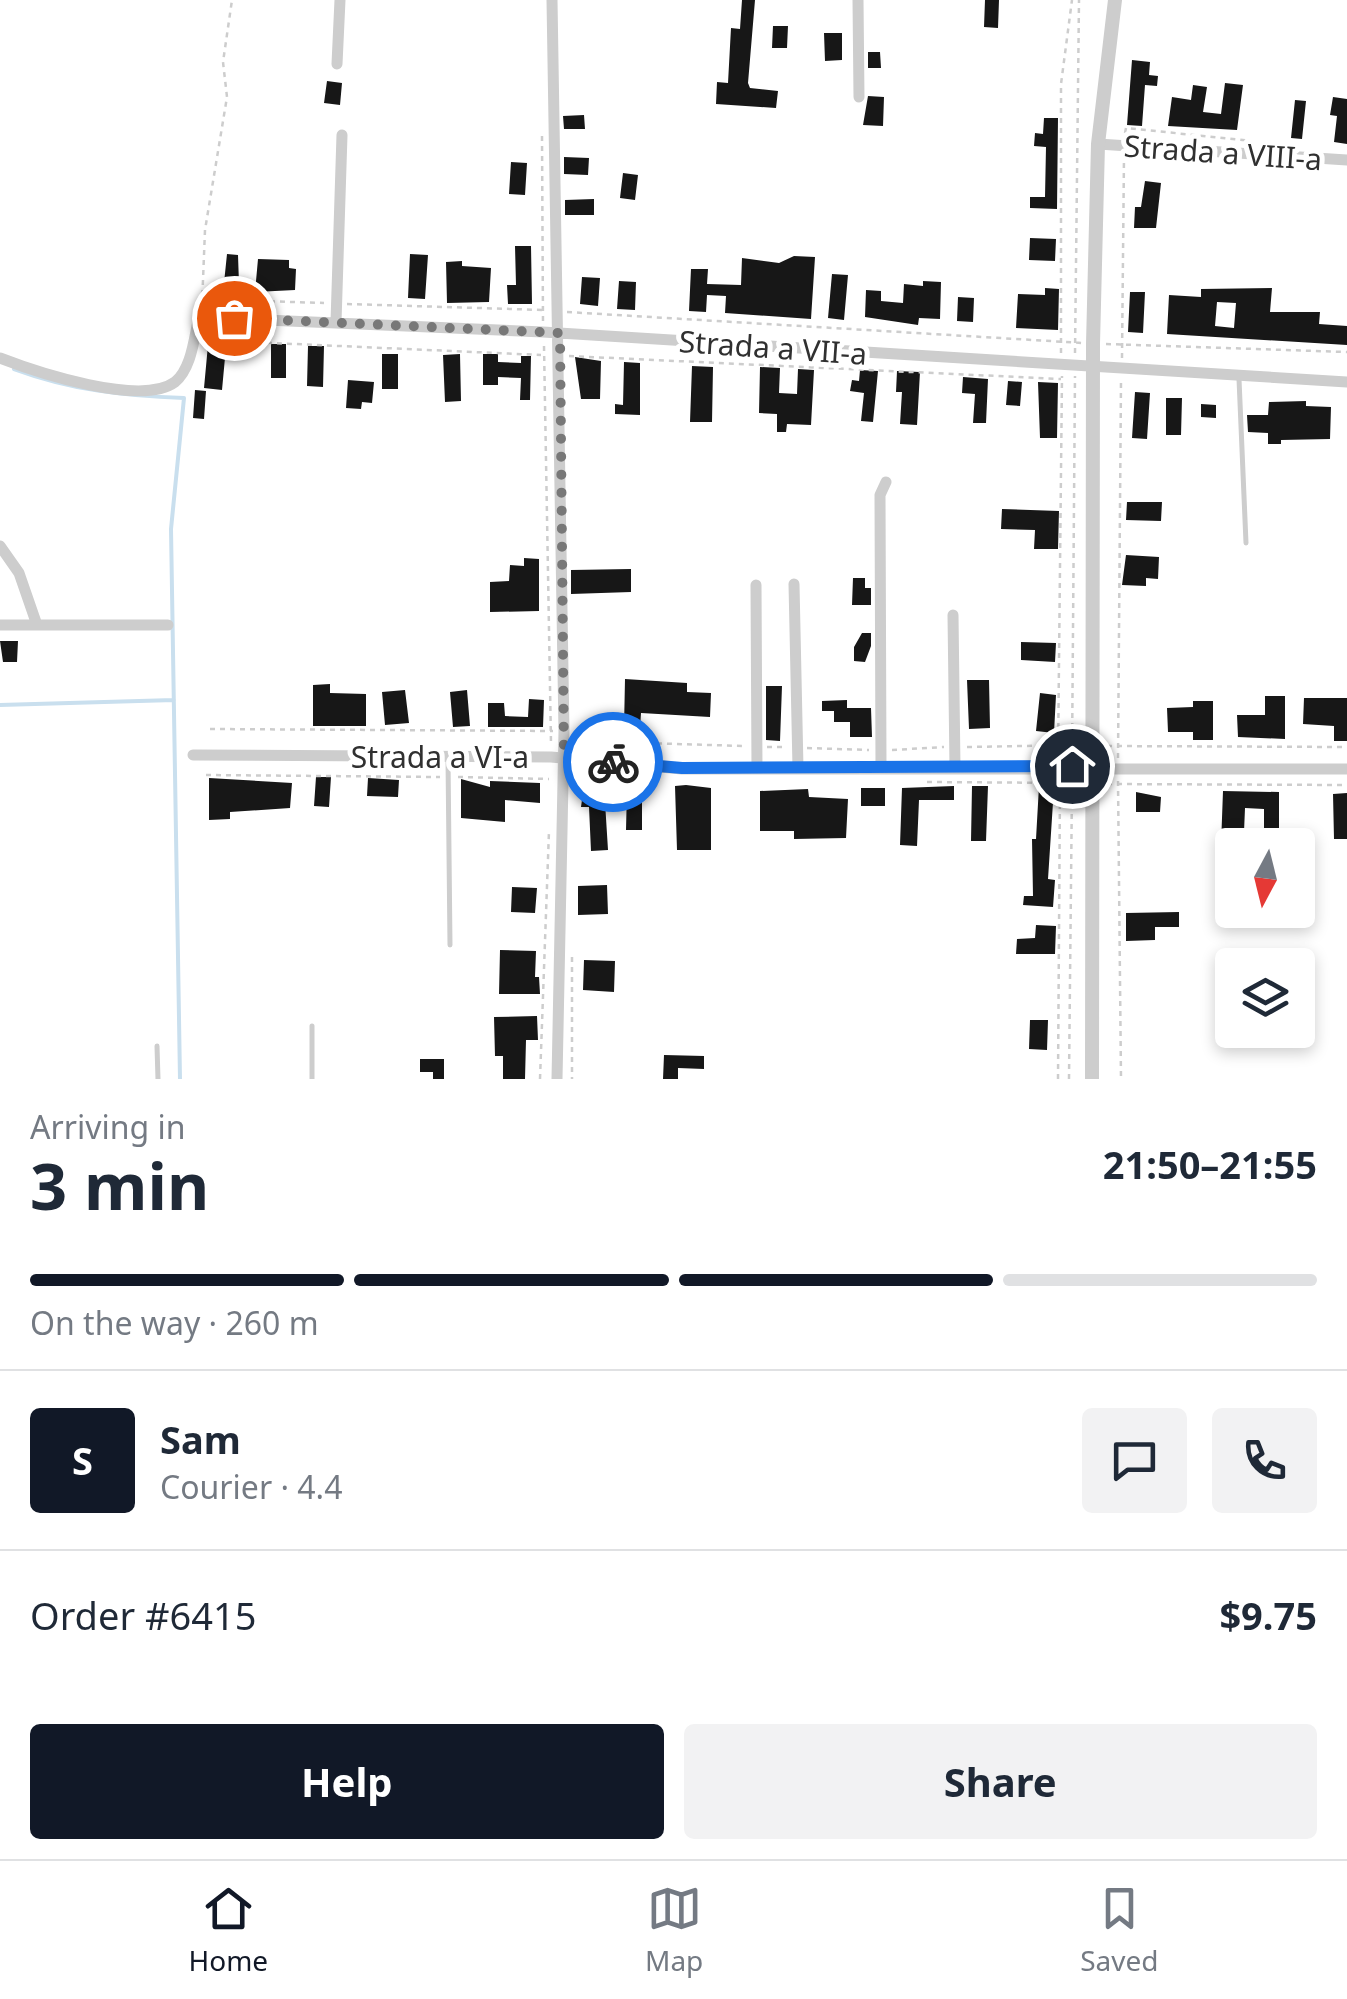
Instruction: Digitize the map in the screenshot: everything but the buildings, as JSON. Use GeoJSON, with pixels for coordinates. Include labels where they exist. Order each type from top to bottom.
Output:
{"type":"FeatureCollection","features":[{"type":"Feature","properties":{"kind":"street"},"geometry":{"type":"LineString","coordinates":[[337,64],[340,0]]}},
{"type":"Feature","properties":{"kind":"street"},"geometry":{"type":"LineString","coordinates":[[552,0],[560,333],[557,1079]]}},
{"type":"Feature","properties":{"kind":"street"},"geometry":{"type":"LineString","coordinates":[[858,0],[859,97]]}},
{"type":"Feature","properties":{"kind":"street"},"geometry":{"type":"LineString","coordinates":[[1092,1079],[1092,344],[1098,144],[1115,0]]}},
{"type":"Feature","properties":{"kind":"street"},"geometry":{"type":"LineString","coordinates":[[336,322],[342,136]]}},
{"type":"Feature","properties":{"kind":"street","name":"Strada a VIII-a"},"geometry":{"type":"LineString","coordinates":[[1098,144],[1347,160]]}},
{"type":"Feature","properties":{"kind":"street","name":"Strada a VII-a"},"geometry":{"type":"LineString","coordinates":[[199,317],[543,332],[1347,382]]}},
{"type":"Feature","properties":{"kind":"street"},"geometry":{"type":"LineString","coordinates":[[0,358],[74,381],[149,391],[164,388],[183,373],[199,317]]}},
{"type":"Feature","properties":{"kind":"street"},"geometry":{"type":"LineString","coordinates":[[881,768],[880,495],[886,482]]}},
{"type":"Feature","properties":{"kind":"street"},"geometry":{"type":"LineString","coordinates":[[0,546],[19,573],[37,625]]}},
{"type":"Feature","properties":{"kind":"street"},"geometry":{"type":"LineString","coordinates":[[794,584],[798,768]]}},
{"type":"Feature","properties":{"kind":"street"},"geometry":{"type":"LineString","coordinates":[[756,586],[757,768]]}},
{"type":"Feature","properties":{"kind":"street"},"geometry":{"type":"LineString","coordinates":[[953,614],[955,767]]}},
{"type":"Feature","properties":{"kind":"street"},"geometry":{"type":"LineString","coordinates":[[0,625],[168,624]]}},
{"type":"Feature","properties":{"kind":"street","name":"Strada a VI-a"},"geometry":{"type":"LineString","coordinates":[[193,755],[558,757],[682,768],[1347,768]]}},
{"type":"Feature","properties":{"kind":"lane"},"geometry":{"type":"LineString","coordinates":[[1238,376],[1246,543]]}},
{"type":"Feature","properties":{"kind":"lane"},"geometry":{"type":"LineString","coordinates":[[448,756],[450,945]]}},
{"type":"Feature","properties":{"kind":"lane"},"geometry":{"type":"LineString","coordinates":[[312,1026],[312,1079]]}},
{"type":"Feature","properties":{"kind":"lane"},"geometry":{"type":"LineString","coordinates":[[158,1046],[158,1079]]}},
{"type":"Feature","properties":{"kind":"path"},"geometry":{"type":"LineString","coordinates":[[199,317],[206,276],[205,230],[227,97],[223,62],[232,0]]}},
{"type":"Feature","properties":{"kind":"path"},"geometry":{"type":"LineString","coordinates":[[1058,1079],[1065,766],[1073,746],[1068,366],[1061,343],[1061,84],[1072,0]]}},
{"type":"Feature","properties":{"kind":"path"},"geometry":{"type":"LineString","coordinates":[[1069,1079],[1065,766],[1058,746],[1062,380],[1075,343],[1079,0]]}},
{"type":"Feature","properties":{"kind":"path"},"geometry":{"type":"LineString","coordinates":[[1121,1079],[1118,768],[1126,128],[1261,142]]}},
{"type":"Feature","properties":{"kind":"path"},"geometry":{"type":"LineString","coordinates":[[542,136],[543,332],[558,731],[558,757],[551,778]]}},
{"type":"Feature","properties":{"kind":"path"},"geometry":{"type":"LineString","coordinates":[[230,300],[543,310],[1061,343],[1347,352]]}},
{"type":"Feature","properties":{"kind":"path"},"geometry":{"type":"LineString","coordinates":[[227,341],[1062,380]]}},
{"type":"Feature","properties":{"kind":"path"},"geometry":{"type":"LineString","coordinates":[[210,729],[558,731],[572,741],[882,750],[1347,746]]}},
{"type":"Feature","properties":{"kind":"path"},"geometry":{"type":"LineString","coordinates":[[540,1079],[550,816]]}},
{"type":"Feature","properties":{"kind":"waterway"},"geometry":{"type":"LineString","coordinates":[[14,369],[98,391],[184,398],[171,529],[180,1079]]}},
{"type":"Feature","properties":{"kind":"waterway"},"geometry":{"type":"LineString","coordinates":[[0,705],[174,700]]}},
{"type":"Feature","properties":{"kind":"way so far"},"geometry":{"type":"LineString","coordinates":[[234,318],[560,333],[564,758],[613,762]]}},
{"type":"Feature","properties":{"kind":"route"},"geometry":{"type":"LineString","coordinates":[[613,762],[682,768],[1072,766]]}}]}
